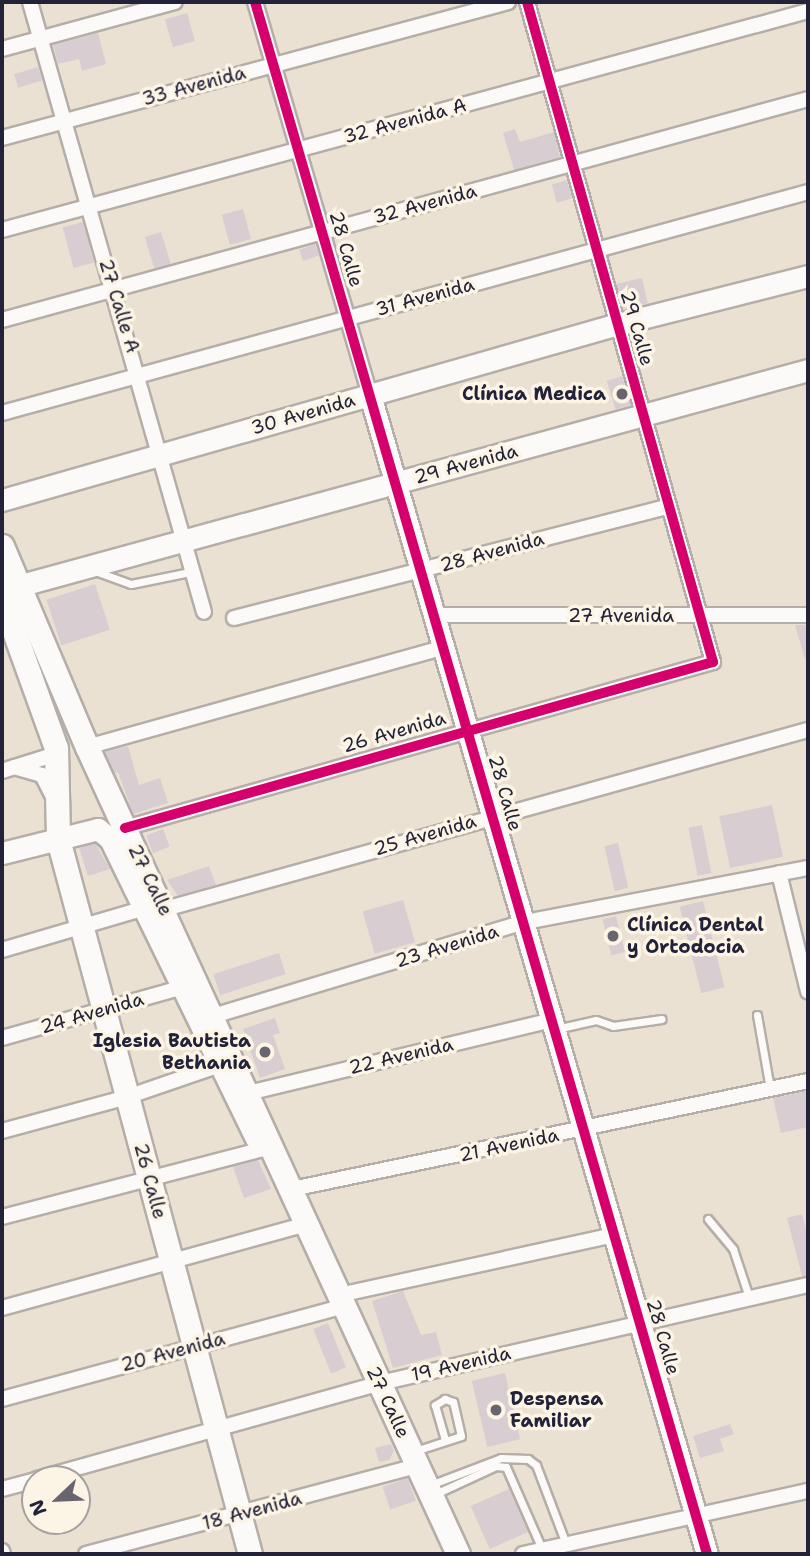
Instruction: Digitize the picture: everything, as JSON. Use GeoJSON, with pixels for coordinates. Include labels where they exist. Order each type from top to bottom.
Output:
{"type":"FeatureCollection","features":[{"type":"Feature","properties":{"kind":"main road","name":"27 Calle"},"geometry":{"type":"LineString","coordinates":[[2,546],[7,591],[56,748],[56,807]]}},
{"type":"Feature","properties":{"kind":"main road","name":"27 Calle"},"geometry":{"type":"LineString","coordinates":[[7,591],[125,828],[155,909],[213,1016],[458,1554]]}},
{"type":"Feature","properties":{"kind":"main road","name":"26 Calle"},"geometry":{"type":"LineString","coordinates":[[56,807],[58,839],[250,1554]]}},
{"type":"Feature","properties":{"kind":"street","name":"27 Calle A"},"geometry":{"type":"LineString","coordinates":[[30,2],[196,570],[204,612]]}},
{"type":"Feature","properties":{"kind":"street"},"geometry":{"type":"LineString","coordinates":[[2,49],[175,2]]}},
{"type":"Feature","properties":{"kind":"street","name":"28 Calle"},"geometry":{"type":"LineString","coordinates":[[255,2],[707,1554]]}},
{"type":"Feature","properties":{"kind":"street","name":"33 Avenida"},"geometry":{"type":"LineString","coordinates":[[2,138],[508,2]]}},
{"type":"Feature","properties":{"kind":"street","name":"29 Calle"},"geometry":{"type":"LineString","coordinates":[[527,2],[713,662]]}},
{"type":"Feature","properties":{"kind":"street","name":"32 Avenida A"},"geometry":{"type":"LineString","coordinates":[[2,230],[808,11]]}},
{"type":"Feature","properties":{"kind":"street","name":"32 Avenida"},"geometry":{"type":"LineString","coordinates":[[2,320],[808,99]]}},
{"type":"Feature","properties":{"kind":"street","name":"31 Avenida"},"geometry":{"type":"LineString","coordinates":[[2,413],[139,373],[808,192]]}},
{"type":"Feature","properties":{"kind":"street","name":"30 Avenida"},"geometry":{"type":"LineString","coordinates":[[2,500],[618,324],[808,276]]}},
{"type":"Feature","properties":{"kind":"street","name":"29 Avenida"},"geometry":{"type":"LineString","coordinates":[[7,591],[186,538],[808,370]]}},
{"type":"Feature","properties":{"kind":"street","name":"28 Avenida"},"geometry":{"type":"LineString","coordinates":[[234,618],[669,506]]}},
{"type":"Feature","properties":{"kind":"street","name":"27 Avenida"},"geometry":{"type":"LineString","coordinates":[[435,615],[808,615]]}},
{"type":"Feature","properties":{"kind":"street"},"geometry":{"type":"LineString","coordinates":[[87,747],[444,647]]}},
{"type":"Feature","properties":{"kind":"street","name":"26 Avenida"},"geometry":{"type":"LineString","coordinates":[[125,828],[713,662]]}},
{"type":"Feature","properties":{"kind":"street","name":"25 Avenida"},"geometry":{"type":"LineString","coordinates":[[2,950],[808,730]]}},
{"type":"Feature","properties":{"kind":"street"},"geometry":{"type":"LineString","coordinates":[[8,769],[50,756],[56,748]]}},
{"type":"Feature","properties":{"kind":"street"},"geometry":{"type":"LineString","coordinates":[[8,769],[42,775],[56,807]]}},
{"type":"Feature","properties":{"kind":"street","name":"27 Calle"},"geometry":{"type":"LineString","coordinates":[[58,839],[98,829],[117,847],[155,909],[183,987],[279,1190],[304,1218]]}},
{"type":"Feature","properties":{"kind":"street"},"geometry":{"type":"LineString","coordinates":[[2,853],[58,839]]}},
{"type":"Feature","properties":{"kind":"street","name":"23 Avenida"},"geometry":{"type":"LineString","coordinates":[[213,1016],[524,922],[808,868]]}},
{"type":"Feature","properties":{"kind":"street"},"geometry":{"type":"LineString","coordinates":[[779,873],[808,990]]}},
{"type":"Feature","properties":{"kind":"street","name":"24 Avenida"},"geometry":{"type":"LineString","coordinates":[[2,1038],[183,987]]}},
{"type":"Feature","properties":{"kind":"street","name":"22 Avenida"},"geometry":{"type":"LineString","coordinates":[[248,1093],[554,1024]]}},
{"type":"Feature","properties":{"kind":"street"},"geometry":{"type":"LineString","coordinates":[[2,1131],[127,1097],[220,1065]]}},
{"type":"Feature","properties":{"kind":"street","name":"21 Avenida"},"geometry":{"type":"LineString","coordinates":[[292,1189],[808,1081]]}},
{"type":"Feature","properties":{"kind":"street"},"geometry":{"type":"LineString","coordinates":[[2,1217],[260,1150]]}},
{"type":"Feature","properties":{"kind":"street"},"geometry":{"type":"LineString","coordinates":[[2,1308],[172,1262],[304,1218]]}},
{"type":"Feature","properties":{"kind":"street","name":"20 Avenida"},"geometry":{"type":"LineString","coordinates":[[2,1399],[341,1301],[615,1235]]}},
{"type":"Feature","properties":{"kind":"street","name":"19 Avenida"},"geometry":{"type":"LineString","coordinates":[[88,1465],[380,1383],[808,1284]]}},
{"type":"Feature","properties":{"kind":"street","name":"18 Avenida"},"geometry":{"type":"LineString","coordinates":[[86,1554],[239,1515],[414,1460]]}},
{"type":"Feature","properties":{"kind":"street","name":"19 Avenida"},"geometry":{"type":"LineString","coordinates":[[2,1489],[21,1483]]}},
{"type":"Feature","properties":{"kind":"street"},"geometry":{"type":"LineString","coordinates":[[523,1554],[808,1491]]}},
{"type":"Feature","properties":{"kind":"lane"},"geometry":{"type":"LineString","coordinates":[[87,567],[131,584],[196,570]]}},
{"type":"Feature","properties":{"kind":"lane"},"geometry":{"type":"LineString","coordinates":[[757,1015],[770,1090]]}},
{"type":"Feature","properties":{"kind":"lane"},"geometry":{"type":"LineString","coordinates":[[554,1024],[596,1020],[613,1026],[661,1019]]}},
{"type":"Feature","properties":{"kind":"lane"},"geometry":{"type":"LineString","coordinates":[[709,1219],[733,1249],[749,1297]]}},
{"type":"Feature","properties":{"kind":"lane"},"geometry":{"type":"LineString","coordinates":[[414,1460],[462,1432],[453,1402],[445,1399],[435,1405],[445,1441]]}},
{"type":"Feature","properties":{"kind":"lane"},"geometry":{"type":"LineString","coordinates":[[429,1491],[500,1458],[528,1459],[536,1465],[566,1544]]}},
{"type":"Feature","properties":{"kind":"lane"},"geometry":{"type":"LineString","coordinates":[[429,1491],[496,1466],[506,1467],[542,1550]]}},
{"type":"Feature","properties":{"kind":"building"},"geometry":{"type":"Polygon","coordinates":[[[187,13],[195,41],[173,47],[165,19],[187,13]]]}},
{"type":"Feature","properties":{"kind":"building"},"geometry":{"type":"Polygon","coordinates":[[[98,33],[106,64],[82,71],[79,59],[58,64],[53,45],[98,33]]]}},
{"type":"Feature","properties":{"kind":"building"},"geometry":{"type":"Polygon","coordinates":[[[38,67],[42,80],[18,88],[14,74],[38,67]]]}},
{"type":"Feature","properties":{"kind":"building"},"geometry":{"type":"Polygon","coordinates":[[[515,129],[520,142],[554,132],[560,157],[514,170],[503,133],[515,129]]]}},
{"type":"Feature","properties":{"kind":"building"},"geometry":{"type":"Polygon","coordinates":[[[567,180],[572,198],[557,203],[552,184],[567,180]]]}},
{"type":"Feature","properties":{"kind":"building"},"geometry":{"type":"Polygon","coordinates":[[[243,209],[251,239],[230,245],[222,215],[243,209]]]}},
{"type":"Feature","properties":{"kind":"building"},"geometry":{"type":"Polygon","coordinates":[[[83,222],[94,263],[74,268],[63,227],[83,222]]]}},
{"type":"Feature","properties":{"kind":"building"},"geometry":{"type":"Polygon","coordinates":[[[161,232],[171,265],[155,269],[145,237],[161,232]]]}},
{"type":"Feature","properties":{"kind":"building"},"geometry":{"type":"Polygon","coordinates":[[[315,244],[319,255],[303,261],[299,250],[315,244]]]}},
{"type":"Feature","properties":{"kind":"building"},"geometry":{"type":"Polygon","coordinates":[[[642,278],[648,303],[622,309],[616,284],[642,278]]]}},
{"type":"Feature","properties":{"kind":"building","name":"Clínica Medica"},"geometry":{"type":"Polygon","coordinates":[[[622,376],[631,405],[615,409],[607,381],[622,376]]]}},
{"type":"Feature","properties":{"kind":"building"},"geometry":{"type":"Polygon","coordinates":[[[95,584],[110,630],[61,645],[46,600],[95,584]]]}},
{"type":"Feature","properties":{"kind":"building"},"geometry":{"type":"Polygon","coordinates":[[[795,625],[808,625],[808,659],[805,659],[795,625]]]}},
{"type":"Feature","properties":{"kind":"building"},"geometry":{"type":"Polygon","coordinates":[[[128,746],[139,785],[160,778],[168,803],[133,814],[118,772],[114,773],[105,752],[128,746]]]}},
{"type":"Feature","properties":{"kind":"building"},"geometry":{"type":"Polygon","coordinates":[[[772,805],[783,857],[730,868],[719,816],[772,805]]]}},
{"type":"Feature","properties":{"kind":"building"},"geometry":{"type":"Polygon","coordinates":[[[702,825],[711,873],[698,876],[688,828],[702,825]]]}},
{"type":"Feature","properties":{"kind":"building"},"geometry":{"type":"Polygon","coordinates":[[[163,829],[170,847],[153,853],[146,835],[163,829]]]}},
{"type":"Feature","properties":{"kind":"building"},"geometry":{"type":"Polygon","coordinates":[[[95,843],[110,869],[88,876],[79,848],[95,843]]]}},
{"type":"Feature","properties":{"kind":"building"},"geometry":{"type":"Polygon","coordinates":[[[618,843],[628,888],[615,891],[604,846],[618,843]]]}},
{"type":"Feature","properties":{"kind":"building"},"geometry":{"type":"Polygon","coordinates":[[[209,866],[216,885],[178,896],[167,880],[209,866]]]}},
{"type":"Feature","properties":{"kind":"building"},"geometry":{"type":"Polygon","coordinates":[[[403,900],[415,942],[375,954],[363,912],[403,900]]]}},
{"type":"Feature","properties":{"kind":"building"},"geometry":{"type":"Polygon","coordinates":[[[703,901],[725,987],[701,993],[680,907],[703,901]]]}},
{"type":"Feature","properties":{"kind":"building","name":"Clínica Dental y Ortodocia"},"geometry":{"type":"Polygon","coordinates":[[[616,916],[625,952],[611,955],[602,919],[616,916]]]}},
{"type":"Feature","properties":{"kind":"building"},"geometry":{"type":"Polygon","coordinates":[[[279,953],[286,974],[220,995],[213,974],[279,953]]]}},
{"type":"Feature","properties":{"kind":"building","name":"Iglesia Bautista Bethania"},"geometry":{"type":"Polygon","coordinates":[[[275,1018],[280,1033],[273,1035],[285,1069],[260,1078],[243,1029],[275,1018]]]}},
{"type":"Feature","properties":{"kind":"building"},"geometry":{"type":"Polygon","coordinates":[[[808,1091],[808,1127],[781,1133],[773,1098],[808,1091]]]}},
{"type":"Feature","properties":{"kind":"building"},"geometry":{"type":"Polygon","coordinates":[[[258,1160],[271,1189],[244,1198],[233,1167],[258,1160]]]}},
{"type":"Feature","properties":{"kind":"building"},"geometry":{"type":"Polygon","coordinates":[[[802,1214],[808,1237],[808,1276],[802,1276],[787,1218],[802,1214]]]}},
{"type":"Feature","properties":{"kind":"building"},"geometry":{"type":"Polygon","coordinates":[[[403,1291],[421,1335],[436,1332],[442,1355],[393,1368],[372,1301],[403,1291]]]}},
{"type":"Feature","properties":{"kind":"building"},"geometry":{"type":"Polygon","coordinates":[[[328,1323],[346,1368],[331,1373],[313,1329],[328,1323]]]}},
{"type":"Feature","properties":{"kind":"building","name":"Despensa Familiar"},"geometry":{"type":"Polygon","coordinates":[[[505,1373],[520,1439],[487,1447],[472,1381],[505,1373]]]}},
{"type":"Feature","properties":{"kind":"building"},"geometry":{"type":"Polygon","coordinates":[[[730,1424],[734,1434],[720,1439],[724,1451],[700,1458],[693,1436],[730,1424]]]}},
{"type":"Feature","properties":{"kind":"building"},"geometry":{"type":"Polygon","coordinates":[[[391,1444],[394,1451],[389,1460],[379,1462],[375,1448],[391,1444]]]}},
{"type":"Feature","properties":{"kind":"building"},"geometry":{"type":"Polygon","coordinates":[[[408,1478],[416,1501],[390,1509],[382,1487],[408,1478]]]}},
{"type":"Feature","properties":{"kind":"building"},"geometry":{"type":"Polygon","coordinates":[[[509,1489],[528,1532],[490,1549],[471,1506],[509,1489]]]}},
{"type":"Feature","properties":{"kind":"cycle path"},"geometry":{"type":"LineString","coordinates":[[255,2],[707,1554]]}},
{"type":"Feature","properties":{"kind":"cycle path"},"geometry":{"type":"LineString","coordinates":[[125,828],[713,662],[527,2]]}},
{"type":"Feature","properties":{"kind":"place","name":"Clínica Medica"},"geometry":{"type":"Point","coordinates":[622,394]}},
{"type":"Feature","properties":{"kind":"place","name":"Clínica Dental y Ortodocia"},"geometry":{"type":"Point","coordinates":[613,936]}},
{"type":"Feature","properties":{"kind":"place","name":"Iglesia Bautista Bethania"},"geometry":{"type":"Point","coordinates":[265,1052]}},
{"type":"Feature","properties":{"kind":"place","name":"Despensa Familiar"},"geometry":{"type":"Point","coordinates":[496,1410]}}]}
